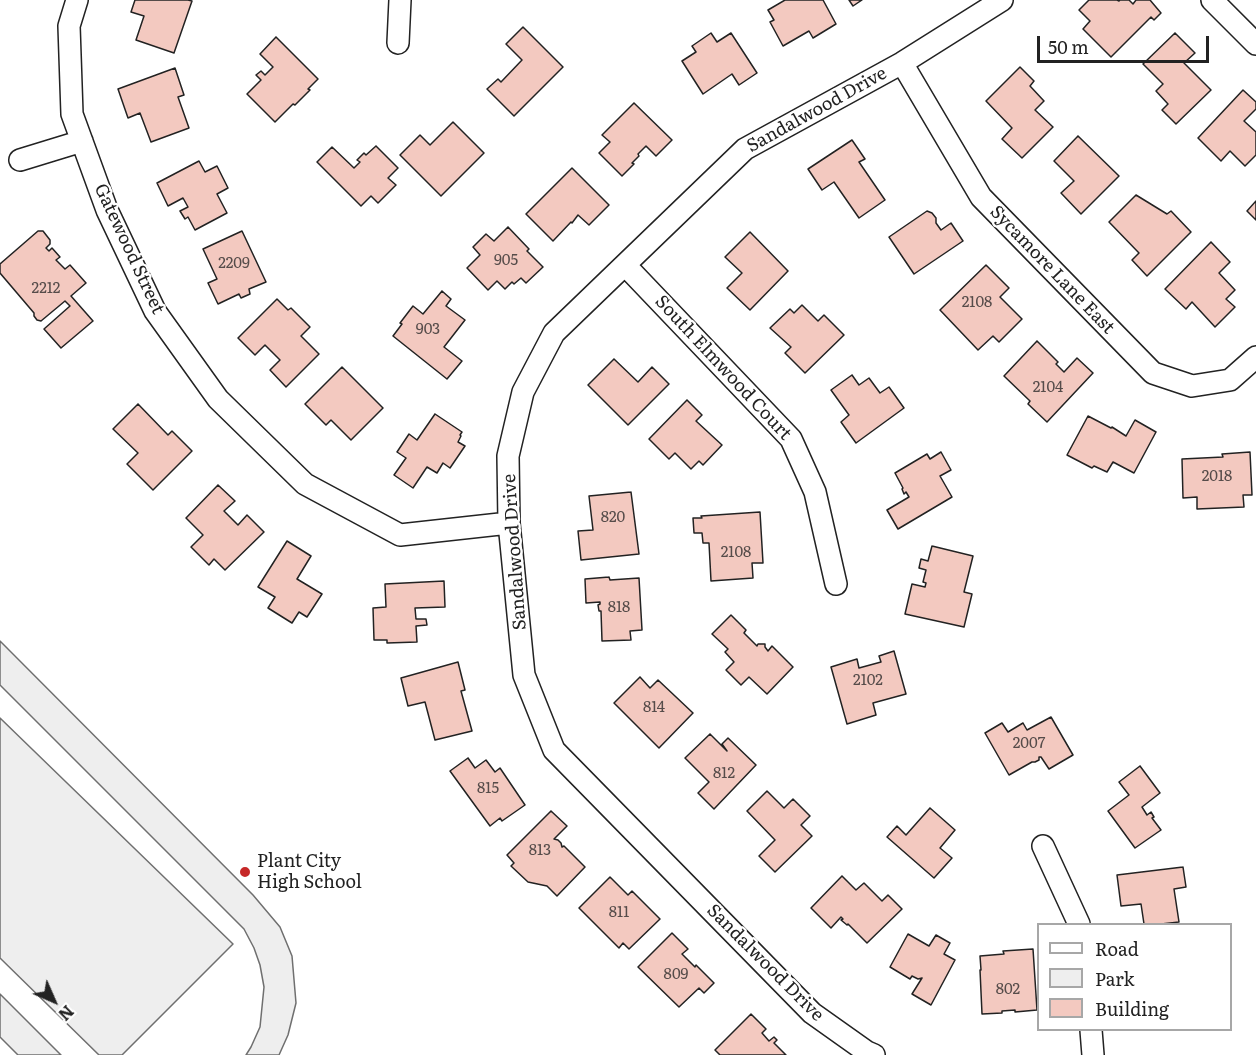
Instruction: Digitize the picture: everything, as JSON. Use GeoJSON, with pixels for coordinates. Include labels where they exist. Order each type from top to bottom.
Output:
{"type":"FeatureCollection","features":[{"type":"Feature","properties":{"kind":"street","name":"Gatewood Street"},"geometry":{"type":"LineString","coordinates":[[77,0],[69,26],[72,114],[107,210],[155,311],[218,399],[305,484],[400,535],[509,523]]}},
{"type":"Feature","properties":{"kind":"street"},"geometry":{"type":"LineString","coordinates":[[398,43],[400,0]]}},
{"type":"Feature","properties":{"kind":"street","name":"Sandalwood Drive"},"geometry":{"type":"LineString","coordinates":[[874,1055],[812,1014],[554,750],[524,675],[509,523],[508,456],[523,392],[554,333],[745,149],[902,63],[1002,0]]}},
{"type":"Feature","properties":{"kind":"street"},"geometry":{"type":"LineString","coordinates":[[1212,0],[1256,44]]}},
{"type":"Feature","properties":{"kind":"street","name":"Sycamore Lane East"},"geometry":{"type":"LineString","coordinates":[[902,63],[981,197],[1153,373],[1192,386],[1230,380],[1256,357]]}},
{"type":"Feature","properties":{"kind":"street"},"geometry":{"type":"LineString","coordinates":[[20,160],[82,141]]}},
{"type":"Feature","properties":{"kind":"street","name":"South Elmwood Court"},"geometry":{"type":"LineString","coordinates":[[626,265],[791,439],[815,492],[836,584]]}},
{"type":"Feature","properties":{"kind":"street"},"geometry":{"type":"LineString","coordinates":[[1043,846],[1079,923]]}},
{"type":"Feature","properties":{"kind":"street"},"geometry":{"type":"LineString","coordinates":[[1091,1031],[1093,1055]]}},
{"type":"Feature","properties":{"kind":"green space"},"geometry":{"type":"Polygon","coordinates":[[[0,641],[253,895],[280,927],[292,956],[296,1003],[288,1035],[279,1055],[246,1055],[260,1027],[264,987],[260,965],[244,929],[0,685],[0,641]]]}},
{"type":"Feature","properties":{"kind":"green space"},"geometry":{"type":"Polygon","coordinates":[[[0,718],[233,944],[122,1055],[99,1055],[0,958],[0,718]]]}},
{"type":"Feature","properties":{"kind":"green space"},"geometry":{"type":"Polygon","coordinates":[[[0,994],[61,1055],[18,1055],[0,1037],[0,994]]]}},
{"type":"Feature","properties":{"kind":"building"},"geometry":{"type":"Polygon","coordinates":[[[135,0],[192,1],[174,53],[136,40],[144,16],[131,12],[135,0]]]}},
{"type":"Feature","properties":{"kind":"building"},"geometry":{"type":"Polygon","coordinates":[[[785,0],[823,0],[836,24],[813,38],[809,31],[783,46],[770,22],[774,20],[768,10],[785,0]]]}},
{"type":"Feature","properties":{"kind":"building"},"geometry":{"type":"Polygon","coordinates":[[[849,0],[862,0],[853,6],[849,0]]]}},
{"type":"Feature","properties":{"kind":"building"},"geometry":{"type":"Polygon","coordinates":[[[1089,0],[1129,0],[1133,4],[1136,0],[1150,0],[1161,13],[1154,20],[1151,17],[1111,57],[1083,29],[1090,21],[1079,10],[1089,0]]]}},
{"type":"Feature","properties":{"kind":"building"},"geometry":{"type":"Polygon","coordinates":[[[523,27],[563,67],[514,116],[487,89],[498,79],[501,82],[522,60],[506,44],[523,27]]]}},
{"type":"Feature","properties":{"kind":"building"},"geometry":{"type":"Polygon","coordinates":[[[711,33],[717,42],[731,33],[757,73],[739,85],[732,74],[703,94],[682,61],[696,52],[692,46],[711,33]]]}},
{"type":"Feature","properties":{"kind":"building"},"geometry":{"type":"Polygon","coordinates":[[[1175,33],[1195,53],[1184,63],[1211,90],[1176,124],[1162,110],[1168,104],[1156,91],[1163,84],[1143,64],[1175,33]]]}},
{"type":"Feature","properties":{"kind":"building"},"geometry":{"type":"Polygon","coordinates":[[[276,37],[318,79],[295,105],[293,104],[275,122],[247,94],[261,80],[256,75],[261,71],[265,75],[273,67],[260,54],[276,37]]]}},
{"type":"Feature","properties":{"kind":"building"},"geometry":{"type":"Polygon","coordinates":[[[1020,67],[1034,81],[1030,86],[1044,101],[1035,110],[1053,127],[1022,158],[1002,139],[1012,128],[986,101],[1020,67]]]}},
{"type":"Feature","properties":{"kind":"building"},"geometry":{"type":"Polygon","coordinates":[[[175,68],[184,95],[178,97],[189,128],[151,142],[140,113],[128,118],[118,89],[175,68]]]}},
{"type":"Feature","properties":{"kind":"building"},"geometry":{"type":"Polygon","coordinates":[[[1243,90],[1256,102],[1256,109],[1244,121],[1256,132],[1256,155],[1245,166],[1230,151],[1221,161],[1198,138],[1243,90]]]}},
{"type":"Feature","properties":{"kind":"building"},"geometry":{"type":"Polygon","coordinates":[[[634,103],[672,140],[656,156],[646,146],[632,163],[634,164],[622,176],[599,153],[610,142],[602,135],[634,103]]]}},
{"type":"Feature","properties":{"kind":"building"},"geometry":{"type":"Polygon","coordinates":[[[453,122],[484,153],[441,196],[400,155],[420,135],[430,145],[453,122]]]}},
{"type":"Feature","properties":{"kind":"building"},"geometry":{"type":"Polygon","coordinates":[[[1078,136],[1119,176],[1081,214],[1061,193],[1074,181],[1054,161],[1078,136]]]}},
{"type":"Feature","properties":{"kind":"building"},"geometry":{"type":"Polygon","coordinates":[[[852,140],[865,159],[859,162],[885,200],[859,218],[834,182],[822,190],[808,169],[852,140]]]}},
{"type":"Feature","properties":{"kind":"building"},"geometry":{"type":"Polygon","coordinates":[[[376,146],[398,168],[388,178],[396,185],[378,203],[371,196],[361,206],[317,162],[332,147],[354,168],[360,162],[357,160],[364,153],[366,155],[376,146]]]}},
{"type":"Feature","properties":{"kind":"building"},"geometry":{"type":"Polygon","coordinates":[[[199,161],[205,172],[217,166],[228,188],[217,194],[227,213],[195,230],[188,217],[185,219],[180,211],[188,207],[183,198],[168,206],[157,183],[199,161]]]}},
{"type":"Feature","properties":{"kind":"building"},"geometry":{"type":"Polygon","coordinates":[[[572,168],[609,205],[589,225],[578,215],[553,241],[526,214],[572,168]]]}},
{"type":"Feature","properties":{"kind":"building"},"geometry":{"type":"Polygon","coordinates":[[[1136,195],[1167,214],[1171,211],[1191,232],[1147,276],[1132,260],[1139,253],[1109,222],[1136,195]]]}},
{"type":"Feature","properties":{"kind":"building"},"geometry":{"type":"Polygon","coordinates":[[[1256,201],[1256,220],[1247,211],[1256,201]]]}},
{"type":"Feature","properties":{"kind":"building"},"geometry":{"type":"Polygon","coordinates":[[[927,211],[936,218],[936,223],[941,230],[951,223],[963,241],[914,274],[889,237],[927,211]]]}},
{"type":"Feature","properties":{"kind":"building"},"geometry":{"type":"Polygon","coordinates":[[[508,227],[543,267],[526,283],[521,278],[514,284],[512,282],[505,289],[497,281],[488,290],[467,268],[480,255],[473,247],[486,234],[494,241],[508,227]]]}},
{"type":"Feature","properties":{"kind":"building"},"geometry":{"type":"Polygon","coordinates":[[[38,231],[43,231],[50,240],[46,248],[49,251],[52,248],[60,257],[56,260],[65,269],[70,265],[86,283],[71,296],[93,321],[61,348],[44,329],[70,306],[65,301],[41,321],[37,320],[34,313],[0,273],[0,264],[38,231]]]}},
{"type":"Feature","properties":{"kind":"building"},"geometry":{"type":"Polygon","coordinates":[[[242,231],[266,282],[249,289],[250,294],[241,298],[239,294],[218,304],[208,283],[217,279],[203,249],[242,231]]]}},
{"type":"Feature","properties":{"kind":"building"},"geometry":{"type":"Polygon","coordinates":[[[750,232],[788,271],[750,310],[727,288],[742,273],[725,257],[750,232]]]}},
{"type":"Feature","properties":{"kind":"building"},"geometry":{"type":"Polygon","coordinates":[[[1211,242],[1230,262],[1219,273],[1235,290],[1226,299],[1235,307],[1215,327],[1192,302],[1186,309],[1165,289],[1211,242]]]}},
{"type":"Feature","properties":{"kind":"building"},"geometry":{"type":"Polygon","coordinates":[[[986,265],[1009,288],[1000,297],[1022,319],[999,342],[993,336],[978,350],[940,310],[986,265]]]}},
{"type":"Feature","properties":{"kind":"building"},"geometry":{"type":"Polygon","coordinates":[[[442,291],[451,299],[446,306],[465,320],[444,347],[462,361],[447,379],[393,336],[413,306],[423,314],[442,291]]]}},
{"type":"Feature","properties":{"kind":"building"},"geometry":{"type":"Polygon","coordinates":[[[277,299],[288,310],[291,308],[310,327],[301,336],[319,354],[286,387],[270,370],[280,360],[265,345],[255,355],[238,338],[277,299]]]}},
{"type":"Feature","properties":{"kind":"building"},"geometry":{"type":"Polygon","coordinates":[[[802,305],[818,321],[824,315],[844,335],[805,373],[785,353],[791,347],[770,328],[790,309],[794,313],[802,305]]]}},
{"type":"Feature","properties":{"kind":"building"},"geometry":{"type":"Polygon","coordinates":[[[1037,341],[1058,362],[1056,364],[1064,372],[1077,358],[1093,373],[1047,422],[1028,404],[1030,401],[1004,376],[1037,341]]]}},
{"type":"Feature","properties":{"kind":"building"},"geometry":{"type":"Polygon","coordinates":[[[614,359],[638,382],[652,367],[669,384],[628,425],[588,385],[614,359]]]}},
{"type":"Feature","properties":{"kind":"building"},"geometry":{"type":"Polygon","coordinates":[[[342,367],[383,408],[351,440],[331,420],[326,425],[305,404],[342,367]]]}},
{"type":"Feature","properties":{"kind":"building"},"geometry":{"type":"Polygon","coordinates":[[[852,375],[859,385],[869,378],[880,393],[889,387],[904,408],[856,443],[841,422],[849,415],[831,390],[852,375]]]}},
{"type":"Feature","properties":{"kind":"building"},"geometry":{"type":"Polygon","coordinates":[[[687,400],[702,415],[696,421],[722,445],[703,465],[699,461],[691,469],[675,453],[669,459],[649,439],[687,400]]]}},
{"type":"Feature","properties":{"kind":"building"},"geometry":{"type":"Polygon","coordinates":[[[138,404],[168,435],[172,431],[192,451],[153,490],[127,464],[138,453],[113,429],[138,404]]]}},
{"type":"Feature","properties":{"kind":"building"},"geometry":{"type":"Polygon","coordinates":[[[435,414],[462,432],[458,442],[465,446],[450,468],[443,463],[437,473],[427,467],[413,488],[394,475],[406,458],[397,452],[409,434],[417,440],[435,414]]]}},
{"type":"Feature","properties":{"kind":"building"},"geometry":{"type":"Polygon","coordinates":[[[1088,416],[1126,436],[1135,420],[1156,432],[1134,473],[1113,462],[1107,472],[1094,466],[1092,468],[1067,455],[1088,416]]]}},
{"type":"Feature","properties":{"kind":"building"},"geometry":{"type":"Polygon","coordinates":[[[941,452],[951,470],[940,476],[952,497],[898,529],[887,510],[909,497],[906,492],[904,494],[895,473],[927,454],[930,459],[941,452]]]}},
{"type":"Feature","properties":{"kind":"building"},"geometry":{"type":"Polygon","coordinates":[[[1250,452],[1252,495],[1243,495],[1244,507],[1197,509],[1197,497],[1183,498],[1182,459],[1223,457],[1222,454],[1250,452]]]}},
{"type":"Feature","properties":{"kind":"building"},"geometry":{"type":"Polygon","coordinates":[[[218,485],[235,501],[224,511],[238,525],[247,515],[264,532],[225,570],[214,559],[209,565],[191,547],[203,535],[186,518],[218,485]]]}},
{"type":"Feature","properties":{"kind":"building"},"geometry":{"type":"Polygon","coordinates":[[[631,492],[639,554],[581,560],[578,531],[593,530],[589,496],[631,492]]]}},
{"type":"Feature","properties":{"kind":"building"},"geometry":{"type":"Polygon","coordinates":[[[760,512],[763,563],[752,563],[753,578],[711,581],[709,543],[703,543],[702,533],[694,533],[693,518],[760,512]]]}},
{"type":"Feature","properties":{"kind":"building"},"geometry":{"type":"Polygon","coordinates":[[[287,541],[311,556],[297,579],[322,594],[307,617],[299,612],[292,623],[268,608],[275,597],[258,587],[287,541]]]}},
{"type":"Feature","properties":{"kind":"building"},"geometry":{"type":"Polygon","coordinates":[[[932,546],[973,556],[964,592],[972,594],[964,627],[905,614],[912,584],[925,587],[926,583],[923,582],[926,570],[919,568],[921,559],[928,561],[932,546]]]}},
{"type":"Feature","properties":{"kind":"building"},"geometry":{"type":"Polygon","coordinates":[[[609,577],[610,580],[639,578],[642,630],[630,631],[631,640],[602,641],[601,611],[598,605],[600,602],[586,603],[585,579],[609,577]]]}},
{"type":"Feature","properties":{"kind":"building"},"geometry":{"type":"Polygon","coordinates":[[[444,581],[445,607],[415,608],[416,619],[426,619],[427,625],[416,626],[417,642],[387,643],[387,640],[374,640],[373,608],[386,607],[385,584],[444,581]]]}},
{"type":"Feature","properties":{"kind":"building"},"geometry":{"type":"Polygon","coordinates":[[[731,615],[746,630],[744,633],[757,646],[765,644],[768,651],[772,646],[793,667],[767,694],[749,677],[741,685],[726,670],[734,662],[725,652],[728,649],[712,634],[731,615]]]}},
{"type":"Feature","properties":{"kind":"building"},"geometry":{"type":"Polygon","coordinates":[[[894,651],[906,694],[873,703],[876,715],[847,724],[831,667],[857,659],[859,668],[881,662],[879,656],[894,651]]]}},
{"type":"Feature","properties":{"kind":"building"},"geometry":{"type":"Polygon","coordinates":[[[458,662],[465,690],[461,691],[472,731],[435,740],[425,702],[408,706],[401,678],[458,662]]]}},
{"type":"Feature","properties":{"kind":"building"},"geometry":{"type":"Polygon","coordinates":[[[640,677],[650,688],[658,680],[693,713],[659,748],[614,703],[640,677]]]}},
{"type":"Feature","properties":{"kind":"building"},"geometry":{"type":"Polygon","coordinates":[[[1051,717],[1073,755],[1049,769],[1039,757],[1039,760],[1009,775],[985,733],[1002,723],[1008,732],[1023,723],[1027,730],[1051,717]]]}},
{"type":"Feature","properties":{"kind":"building"},"geometry":{"type":"Polygon","coordinates":[[[710,734],[727,751],[722,744],[728,738],[756,765],[714,809],[698,793],[709,782],[685,758],[710,734]]]}},
{"type":"Feature","properties":{"kind":"building"},"geometry":{"type":"Polygon","coordinates":[[[468,758],[475,768],[486,760],[495,772],[500,768],[525,805],[502,821],[500,818],[490,826],[450,771],[468,758]]]}},
{"type":"Feature","properties":{"kind":"building"},"geometry":{"type":"Polygon","coordinates":[[[1140,766],[1160,793],[1142,807],[1147,815],[1151,812],[1154,817],[1152,818],[1161,830],[1135,848],[1108,811],[1129,795],[1119,782],[1140,766]]]}},
{"type":"Feature","properties":{"kind":"building"},"geometry":{"type":"Polygon","coordinates":[[[767,791],[784,808],[793,799],[810,816],[801,825],[812,836],[775,872],[759,856],[775,840],[747,811],[767,791]]]}},
{"type":"Feature","properties":{"kind":"building"},"geometry":{"type":"Polygon","coordinates":[[[930,808],[955,830],[940,848],[952,858],[934,878],[887,837],[897,826],[906,835],[930,808]]]}},
{"type":"Feature","properties":{"kind":"building"},"geometry":{"type":"Polygon","coordinates":[[[551,811],[567,826],[554,839],[558,840],[562,847],[564,846],[585,867],[557,896],[547,886],[528,882],[511,866],[514,863],[507,855],[551,811]]]}},
{"type":"Feature","properties":{"kind":"building"},"geometry":{"type":"Polygon","coordinates":[[[1183,867],[1186,887],[1174,889],[1179,922],[1144,923],[1141,904],[1121,906],[1117,875],[1183,867]]]}},
{"type":"Feature","properties":{"kind":"building"},"geometry":{"type":"Polygon","coordinates":[[[842,876],[856,890],[864,883],[882,901],[888,895],[902,909],[867,943],[841,920],[843,919],[841,917],[831,928],[811,908],[842,876]]]}},
{"type":"Feature","properties":{"kind":"building"},"geometry":{"type":"Polygon","coordinates":[[[610,877],[628,895],[632,891],[660,919],[629,949],[623,943],[619,948],[579,908],[610,877]]]}},
{"type":"Feature","properties":{"kind":"building"},"geometry":{"type":"Polygon","coordinates":[[[672,933],[688,949],[682,954],[714,983],[704,993],[699,988],[679,1007],[638,967],[672,933]]]}},
{"type":"Feature","properties":{"kind":"building"},"geometry":{"type":"Polygon","coordinates":[[[908,934],[929,946],[936,935],[950,943],[944,954],[955,960],[931,1005],[912,994],[922,978],[912,976],[910,979],[890,967],[908,934]]]}},
{"type":"Feature","properties":{"kind":"building"},"geometry":{"type":"Polygon","coordinates":[[[1033,949],[1037,1010],[982,1014],[980,956],[1004,954],[1003,951],[1033,949]]]}},
{"type":"Feature","properties":{"kind":"building"},"geometry":{"type":"Polygon","coordinates":[[[751,1014],[766,1029],[762,1033],[769,1041],[774,1037],[777,1040],[774,1043],[786,1055],[720,1055],[715,1050],[751,1014]]]}},
{"type":"Feature","properties":{"kind":"place","name":"Plant City High School"},"geometry":{"type":"Point","coordinates":[245,872]}}]}
